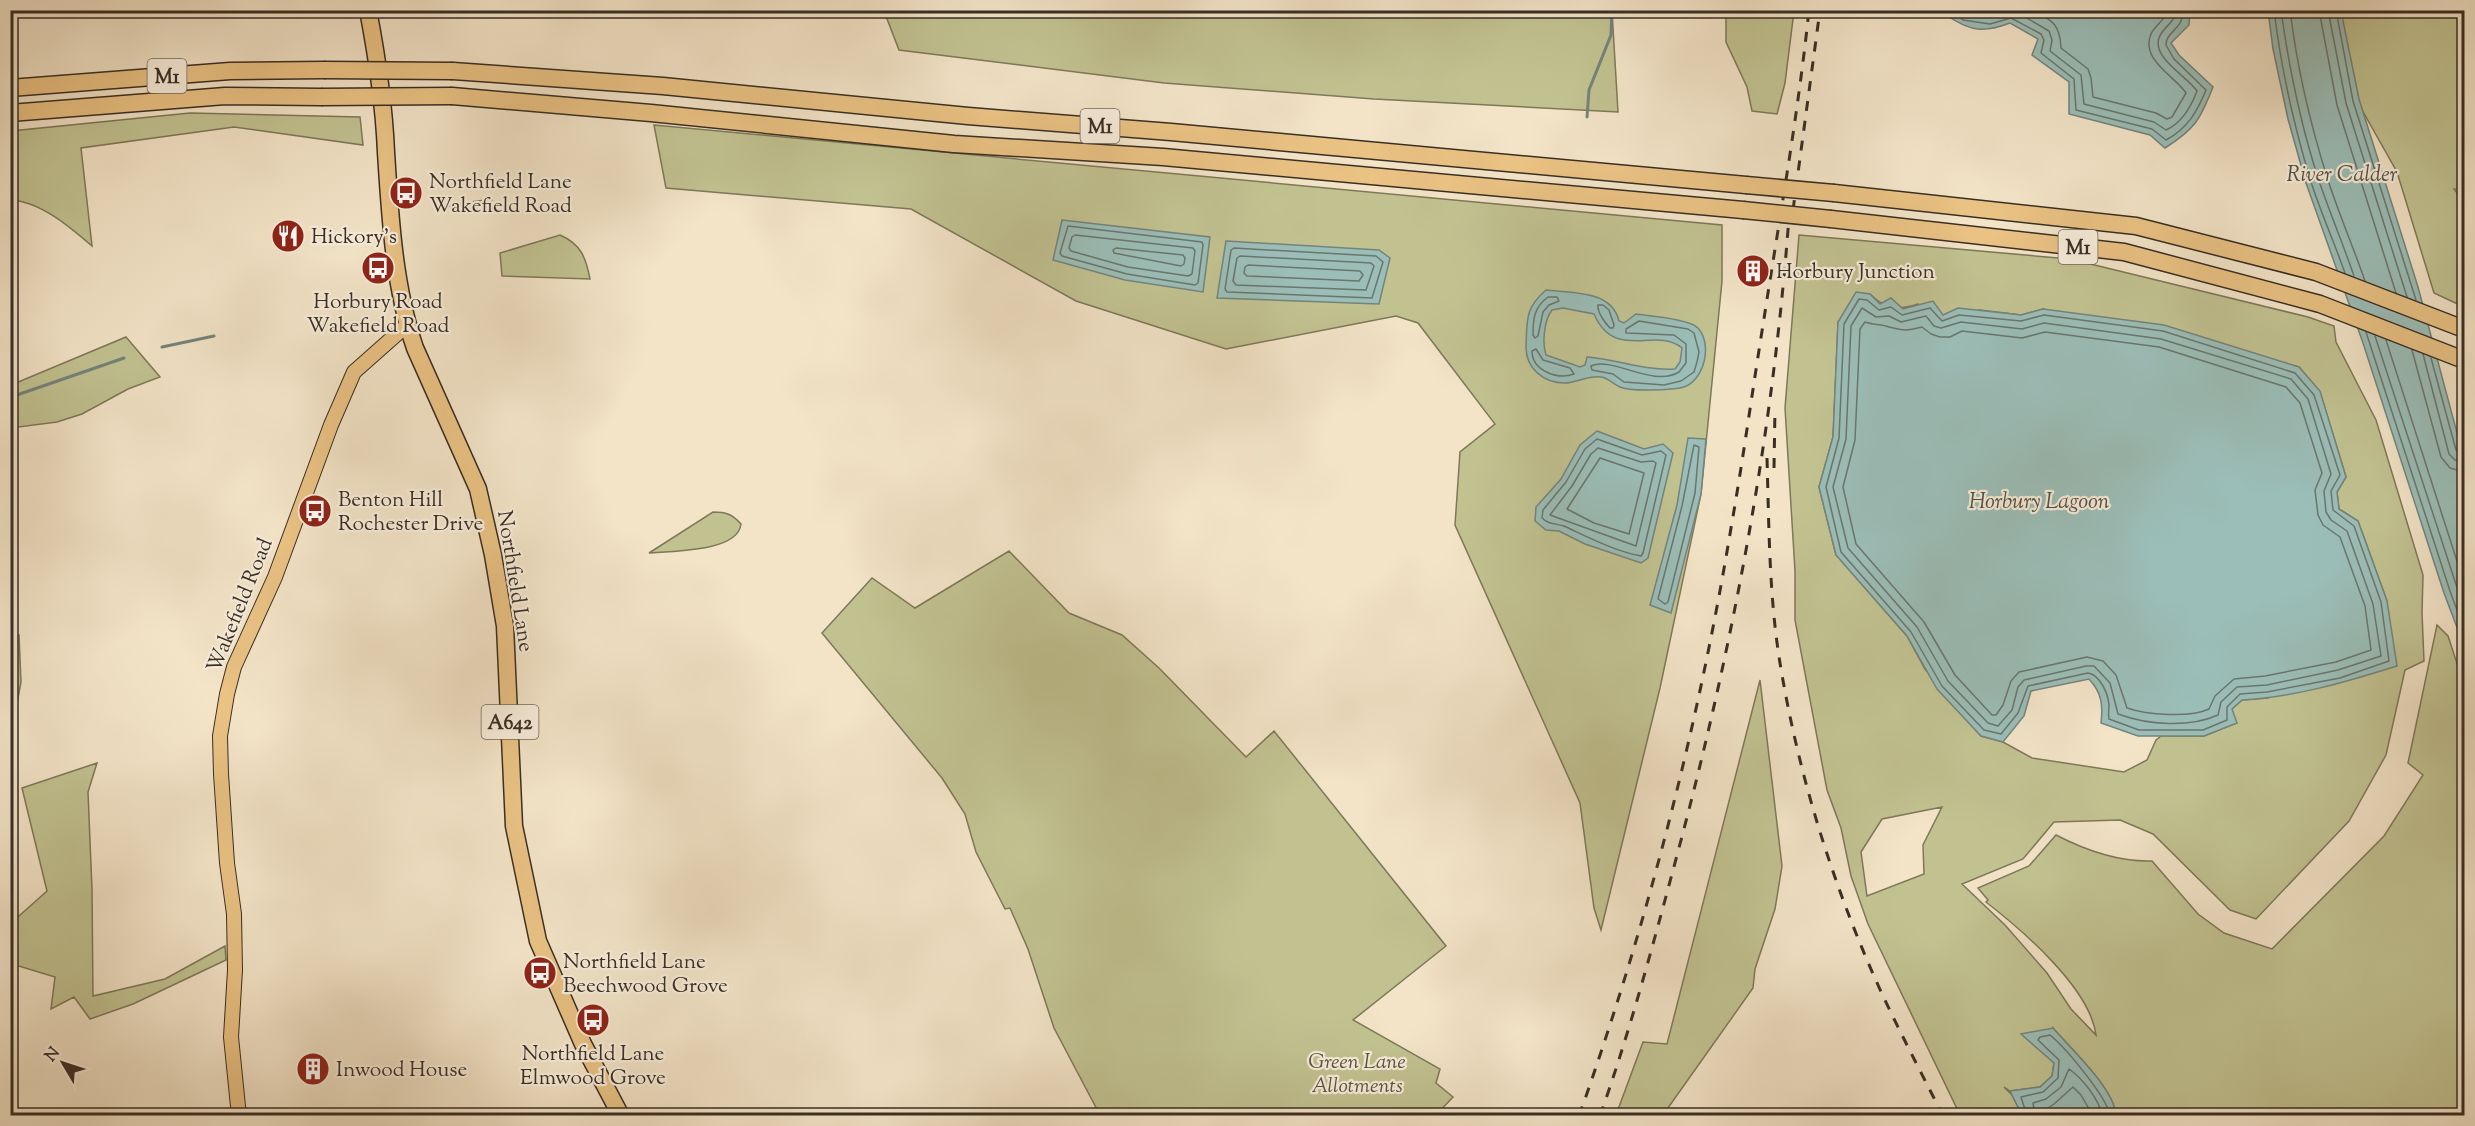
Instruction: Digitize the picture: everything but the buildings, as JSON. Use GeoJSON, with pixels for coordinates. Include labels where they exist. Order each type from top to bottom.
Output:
{"type":"FeatureCollection","features":[{"type":"Feature","properties":{"kind":"highway","name":"Northfield Lane"},"geometry":{"type":"LineString","coordinates":[[368,10],[380,85],[390,221],[407,325],[478,489],[493,555],[505,626],[514,826],[538,941],[583,1044],[621,1116]]}},
{"type":"Feature","properties":{"kind":"highway","name":"M1"},"geometry":{"type":"LineString","coordinates":[[10,88],[230,71],[453,71],[663,86],[956,115],[1171,132],[1834,193],[2136,226],[2316,273],[2464,329]]}},
{"type":"Feature","properties":{"kind":"highway","name":"M1"},"geometry":{"type":"LineString","coordinates":[[10,113],[225,96],[452,96],[651,113],[954,144],[1163,157],[1743,210],[2124,252],[2320,304],[2464,360]]}},
{"type":"Feature","properties":{"kind":"main road","name":"Wakefield Road"},"geometry":{"type":"LineString","coordinates":[[239,1116],[231,1037],[235,970],[234,914],[227,863],[221,774],[220,736],[226,694],[234,667],[275,577],[331,425],[354,372],[407,325]]}},
{"type":"Feature","properties":{"kind":"green space"},"geometry":{"type":"Polygon","coordinates":[[[884,11],[1612,11],[1618,112],[1374,99],[1164,83],[899,50],[884,11]]]}},
{"type":"Feature","properties":{"kind":"green space"},"geometry":{"type":"Polygon","coordinates":[[[1726,11],[1794,11],[1785,83],[1777,114],[1752,111],[1747,87],[1726,42],[1726,11]]]}},
{"type":"Feature","properties":{"kind":"green space"},"geometry":{"type":"Polygon","coordinates":[[[2340,11],[2464,11],[2464,188],[2454,189],[2464,202],[2464,307],[2434,293],[2397,172],[2357,101],[2340,11]]]}},
{"type":"Feature","properties":{"kind":"green space"},"geometry":{"type":"Polygon","coordinates":[[[190,113],[360,117],[363,145],[234,127],[81,148],[92,246],[44,210],[11,200],[11,131],[190,113]]]}},
{"type":"Feature","properties":{"kind":"green space"},"geometry":{"type":"Polygon","coordinates":[[[654,125],[1722,225],[1722,281],[1701,494],[1660,688],[1601,930],[1594,908],[1580,803],[1455,525],[1460,452],[1495,424],[1418,323],[1396,316],[1226,349],[1076,301],[911,209],[666,188],[654,125]]]}},
{"type":"Feature","properties":{"kind":"green space"},"geometry":{"type":"Polygon","coordinates":[[[560,235],[578,247],[587,265],[590,279],[502,276],[500,253],[560,235]]]}},
{"type":"Feature","properties":{"kind":"green space"},"geometry":{"type":"Polygon","coordinates":[[[1799,235],[2070,259],[2308,317],[2334,326],[2336,342],[2376,420],[2423,575],[2424,661],[2405,670],[2386,755],[2349,821],[2256,919],[2230,910],[2153,834],[2120,820],[2054,822],[2023,859],[1962,884],[2005,925],[2047,973],[2071,1009],[2096,1035],[2091,1017],[2068,980],[2035,944],[1986,902],[1988,900],[1978,888],[2029,866],[2056,835],[2102,854],[2152,861],[2198,914],[2224,933],[2272,949],[2384,836],[2423,775],[2408,763],[2437,625],[2448,636],[2464,685],[2464,1115],[2116,1115],[2113,1104],[2099,1081],[2053,1028],[2052,1076],[2040,1087],[2010,1091],[2004,1087],[2012,1095],[2022,1115],[1960,1115],[1868,924],[1851,876],[1841,828],[1827,790],[1795,620],[1795,571],[1785,408],[1799,235]],[[1870,294],[1838,322],[1833,437],[1819,487],[1836,555],[1907,636],[1925,669],[1981,736],[2003,742],[2032,758],[2124,772],[2147,760],[2156,740],[2161,736],[2204,736],[2236,723],[2232,709],[2242,700],[2268,698],[2387,601],[2358,521],[2339,509],[2337,492],[2346,477],[2320,392],[2299,367],[2043,309],[2021,315],[1980,310],[1943,315],[1918,304],[1904,308],[1886,306],[1870,294]],[[1942,807],[1882,819],[1861,852],[1867,896],[1924,874],[1923,845],[1942,807]]]}},
{"type":"Feature","properties":{"kind":"green space"},"geometry":{"type":"Polygon","coordinates":[[[126,337],[160,377],[128,389],[82,414],[57,422],[11,428],[11,385],[126,337]]]}},
{"type":"Feature","properties":{"kind":"green space"},"geometry":{"type":"Polygon","coordinates":[[[713,512],[728,514],[741,524],[737,533],[729,540],[702,548],[649,553],[713,512]]]}},
{"type":"Feature","properties":{"kind":"green space","name":"Green Lane Allotments"},"geometry":{"type":"Polygon","coordinates":[[[1009,551],[1069,613],[1122,635],[1159,668],[1246,757],[1274,731],[1446,946],[1353,1020],[1440,1069],[1436,1083],[1453,1097],[1436,1115],[1100,1115],[1054,1028],[1028,949],[1010,908],[1005,909],[976,852],[965,814],[942,778],[822,633],[872,578],[915,608],[1009,551]]]}},
{"type":"Feature","properties":{"kind":"green space"},"geometry":{"type":"Polygon","coordinates":[[[11,635],[19,635],[21,682],[11,736],[11,635]]]}},
{"type":"Feature","properties":{"kind":"green space"},"geometry":{"type":"Polygon","coordinates":[[[1760,680],[1782,866],[1775,909],[1755,969],[1753,988],[1663,1115],[1616,1115],[1643,1042],[1667,1044],[1760,680]]]}},
{"type":"Feature","properties":{"kind":"green space"},"geometry":{"type":"Polygon","coordinates":[[[97,763],[88,792],[93,996],[165,979],[225,946],[226,960],[133,1004],[90,1019],[74,997],[51,1009],[55,977],[12,964],[10,924],[47,891],[22,788],[97,763]]]}},
{"type":"Feature","properties":{"kind":"water"},"geometry":{"type":"Polygon","coordinates":[[[1940,11],[2190,11],[2189,25],[2171,43],[2179,55],[2213,87],[2195,123],[2165,148],[2150,135],[2069,114],[2069,82],[2032,55],[2038,39],[2010,23],[1990,29],[1973,28],[1965,26],[1940,11]]]}},
{"type":"Feature","properties":{"kind":"water","name":"River Calder"},"geometry":{"type":"Polygon","coordinates":[[[2268,11],[2341,11],[2359,99],[2418,287],[2464,459],[2464,646],[2444,593],[2363,343],[2306,183],[2288,119],[2273,49],[2268,11]]]}},
{"type":"Feature","properties":{"kind":"water"},"geometry":{"type":"Polygon","coordinates":[[[1062,220],[1210,237],[1203,292],[1125,280],[1053,260],[1062,220]]]}},
{"type":"Feature","properties":{"kind":"water"},"geometry":{"type":"Polygon","coordinates":[[[1226,241],[1379,250],[1390,258],[1379,304],[1217,298],[1226,241]]]}},
{"type":"Feature","properties":{"kind":"water"},"geometry":{"type":"Polygon","coordinates":[[[1546,290],[1579,293],[1600,298],[1615,311],[1619,321],[1624,323],[1636,314],[1678,320],[1694,325],[1703,335],[1705,343],[1701,370],[1691,383],[1684,387],[1662,390],[1625,389],[1601,377],[1565,383],[1543,377],[1537,373],[1529,361],[1526,347],[1529,315],[1539,297],[1546,290]],[[1563,308],[1552,310],[1544,332],[1546,355],[1580,367],[1585,365],[1587,357],[1664,369],[1675,369],[1680,362],[1682,348],[1671,342],[1660,340],[1624,340],[1613,336],[1603,328],[1594,314],[1563,308]]]}},
{"type":"Feature","properties":{"kind":"water","name":"Horbury Lagoon"},"geometry":{"type":"Polygon","coordinates":[[[1856,292],[1870,294],[1880,304],[1891,298],[1903,309],[1933,301],[1943,315],[1958,308],[2021,315],[2043,309],[2164,325],[2299,367],[2320,391],[2346,477],[2337,492],[2339,509],[2358,521],[2387,601],[2397,666],[2301,692],[2242,700],[2232,709],[2237,723],[2204,736],[2138,736],[2101,723],[2101,700],[2097,689],[2089,679],[2031,691],[2024,716],[2003,742],[1981,736],[1937,689],[1907,636],[1836,555],[1819,487],[1833,437],[1838,322],[1856,292]]]}},
{"type":"Feature","properties":{"kind":"water"},"geometry":{"type":"Polygon","coordinates":[[[1597,431],[1644,449],[1663,444],[1673,453],[1648,558],[1641,563],[1585,544],[1559,531],[1546,530],[1535,521],[1536,507],[1561,479],[1580,445],[1597,431]]]}},
{"type":"Feature","properties":{"kind":"water"},"geometry":{"type":"Polygon","coordinates":[[[1688,438],[1706,439],[1701,494],[1671,613],[1650,605],[1677,505],[1688,438]]]}},
{"type":"Feature","properties":{"kind":"water"},"geometry":{"type":"Polygon","coordinates":[[[2053,1028],[2100,1081],[2108,1093],[2116,1115],[2022,1115],[2010,1091],[2040,1087],[2052,1076],[2054,1063],[2021,1034],[2053,1028]]]}},
{"type":"Feature","properties":{"kind":"waterway"},"geometry":{"type":"LineString","coordinates":[[1587,117],[1589,90],[1611,35],[1612,10]]}},
{"type":"Feature","properties":{"kind":"waterway"},"geometry":{"type":"LineString","coordinates":[[439,207],[491,200]]}},
{"type":"Feature","properties":{"kind":"waterway"},"geometry":{"type":"LineString","coordinates":[[162,347],[214,336]]}},
{"type":"Feature","properties":{"kind":"waterway"},"geometry":{"type":"LineString","coordinates":[[14,396],[124,358]]}},
{"type":"Feature","properties":{"kind":"railway"},"geometry":{"type":"LineString","coordinates":[[1579,1116],[1627,972],[1648,898],[1703,677],[1740,477],[1794,128],[1809,10]]}},
{"type":"Feature","properties":{"kind":"railway"},"geometry":{"type":"LineString","coordinates":[[1793,210],[1820,10]]}},
{"type":"Feature","properties":{"kind":"railway"},"geometry":{"type":"LineString","coordinates":[[1600,1116],[1650,956],[1676,859],[1734,615],[1763,450],[1774,368],[1790,202]]}},
{"type":"Feature","properties":{"kind":"railway"},"geometry":{"type":"LineString","coordinates":[[1774,468],[1775,408]]}},
{"type":"Feature","properties":{"kind":"railway"},"geometry":{"type":"LineString","coordinates":[[1767,458],[1770,561],[1776,638],[1796,745],[1819,827],[1861,946],[1943,1116]]}},
{"type":"Feature","properties":{"kind":"place","name":"Northfield Lane Wakefield Road"},"geometry":{"type":"Point","coordinates":[406,193]}},
{"type":"Feature","properties":{"kind":"place","name":"Hickory's"},"geometry":{"type":"Point","coordinates":[288,236]}},
{"type":"Feature","properties":{"kind":"place","name":"Horbury Road Wakefield Road"},"geometry":{"type":"Point","coordinates":[378,268]}},
{"type":"Feature","properties":{"kind":"place","name":"Horbury Junction"},"geometry":{"type":"Point","coordinates":[1753,271]}},
{"type":"Feature","properties":{"kind":"place","name":"Benton Hill Rochester Drive"},"geometry":{"type":"Point","coordinates":[315,511]}},
{"type":"Feature","properties":{"kind":"place","name":"Northfield Lane Beechwood Grove"},"geometry":{"type":"Point","coordinates":[540,973]}},
{"type":"Feature","properties":{"kind":"place","name":"Northfield Lane Elmwood Grove"},"geometry":{"type":"Point","coordinates":[593,1020]}},
{"type":"Feature","properties":{"kind":"place","name":"Inwood House"},"geometry":{"type":"Point","coordinates":[313,1069]}}]}
